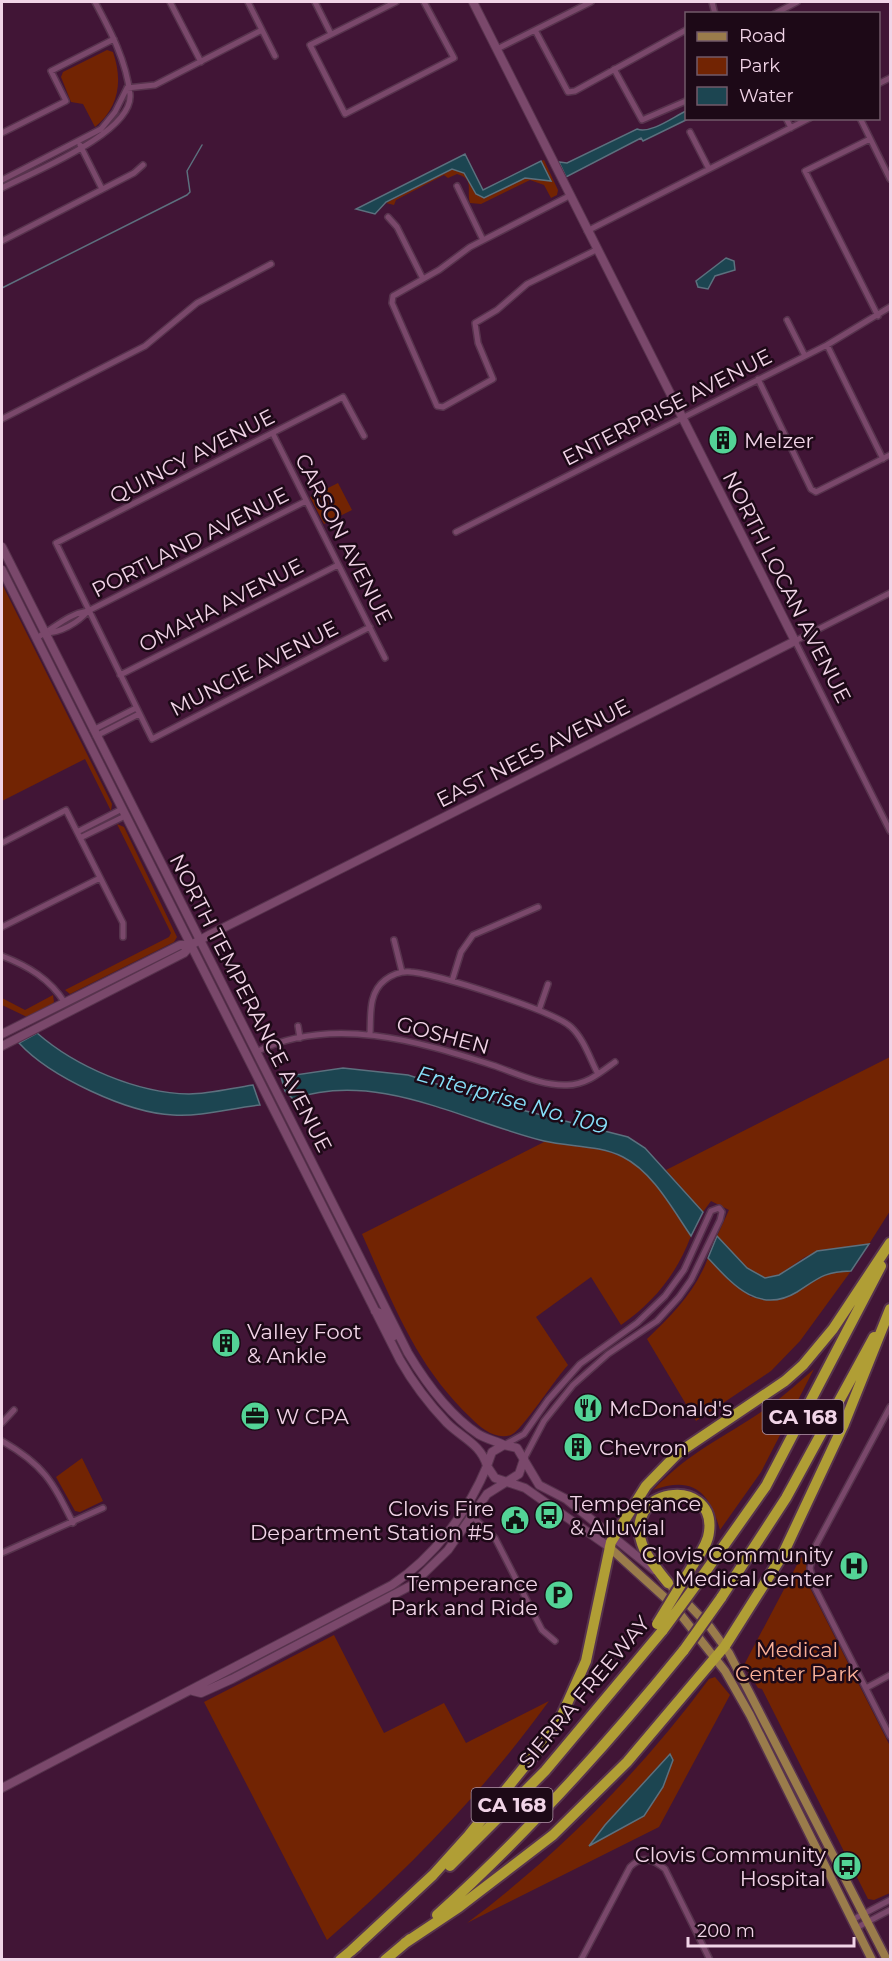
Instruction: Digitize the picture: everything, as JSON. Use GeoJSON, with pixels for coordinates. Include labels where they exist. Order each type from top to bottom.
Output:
{"type":"FeatureCollection","features":[{"type":"Feature","properties":{"kind":"highway"},"geometry":{"type":"LineString","coordinates":[[351,1951],[455,1851],[538,1750],[562,1715],[586,1661],[611,1542],[646,1486],[678,1453],[759,1400],[802,1365],[833,1329],[891,1245]]}},
{"type":"Feature","properties":{"kind":"highway","name":"SIERRA FREEWAY"},"geometry":{"type":"LineString","coordinates":[[340,1959],[425,1889],[496,1822],[552,1763],[621,1684],[660,1627],[701,1578],[766,1486],[891,1245]]}},
{"type":"Feature","properties":{"kind":"highway"},"geometry":{"type":"LineString","coordinates":[[405,1943],[450,1914],[553,1835],[627,1762],[725,1646],[782,1556],[844,1424],[891,1308]]}},
{"type":"Feature","properties":{"kind":"highway","name":"CA 168"},"geometry":{"type":"LineString","coordinates":[[385,1959],[531,1827],[602,1750],[684,1650],[786,1498],[891,1308]]}},
{"type":"Feature","properties":{"kind":"highway"},"geometry":{"type":"LineString","coordinates":[[660,1627],[708,1538],[707,1515],[696,1501],[686,1495],[672,1494],[658,1498],[644,1512],[640,1533],[649,1557],[668,1583]]}},
{"type":"Feature","properties":{"kind":"main road","name":"NORTH LOCAN AVENUE"},"geometry":{"type":"LineString","coordinates":[[473,2],[795,641]]}},
{"type":"Feature","properties":{"kind":"main road","name":"NORTH TEMPERANCE AVENUE"},"geometry":{"type":"LineString","coordinates":[[2,547],[416,1366],[432,1389],[460,1420],[481,1435],[504,1445]]}},
{"type":"Feature","properties":{"kind":"main road","name":"NORTH TEMPERANCE AVENUE"},"geometry":{"type":"LineString","coordinates":[[2,570],[190,945],[413,1381],[450,1425],[478,1448],[488,1466]]}},
{"type":"Feature","properties":{"kind":"main road","name":"EAST NEES AVENUE"},"geometry":{"type":"LineString","coordinates":[[2,1034],[180,945],[190,945],[795,641]]}},
{"type":"Feature","properties":{"kind":"main road","name":"EAST NEES AVENUE"},"geometry":{"type":"LineString","coordinates":[[2,1046],[184,953],[190,945]]}},
{"type":"Feature","properties":{"kind":"main road"},"geometry":{"type":"LineString","coordinates":[[375,1310],[382,1314],[402,1351],[416,1366]]}},
{"type":"Feature","properties":{"kind":"main road"},"geometry":{"type":"LineString","coordinates":[[2,1788],[193,1691],[197,1686],[404,1577],[427,1557],[467,1506],[478,1489],[492,1452],[504,1445],[517,1448],[539,1485],[566,1499],[665,1596],[715,1657],[750,1715],[872,1959]]}},
{"type":"Feature","properties":{"kind":"main road"},"geometry":{"type":"LineString","coordinates":[[193,1691],[201,1693],[232,1679],[404,1591],[432,1568],[473,1517],[487,1494],[519,1474],[524,1459]]}},
{"type":"Feature","properties":{"kind":"main road"},"geometry":{"type":"LineString","coordinates":[[488,1466],[493,1477],[525,1488],[611,1542],[668,1583],[695,1609],[725,1646],[752,1694],[887,1959]]}},
{"type":"Feature","properties":{"kind":"street"},"geometry":{"type":"LineString","coordinates":[[2,188],[101,137],[118,121],[128,102],[130,95],[127,88],[126,67],[94,2]]}},
{"type":"Feature","properties":{"kind":"street"},"geometry":{"type":"LineString","coordinates":[[170,2],[201,62]]}},
{"type":"Feature","properties":{"kind":"street"},"geometry":{"type":"LineString","coordinates":[[248,2],[275,56]]}},
{"type":"Feature","properties":{"kind":"street"},"geometry":{"type":"LineString","coordinates":[[315,2],[331,34]]}},
{"type":"Feature","properties":{"kind":"street"},"geometry":{"type":"LineString","coordinates":[[396,2],[310,45],[345,114],[454,58],[424,2]]}},
{"type":"Feature","properties":{"kind":"street"},"geometry":{"type":"LineString","coordinates":[[497,50],[591,2]]}},
{"type":"Feature","properties":{"kind":"street"},"geometry":{"type":"LineString","coordinates":[[778,12],[797,2]]}},
{"type":"Feature","properties":{"kind":"street"},"geometry":{"type":"LineString","coordinates":[[127,88],[155,84],[262,30]]}},
{"type":"Feature","properties":{"kind":"street"},"geometry":{"type":"LineString","coordinates":[[536,30],[568,92],[575,91],[685,34]]}},
{"type":"Feature","properties":{"kind":"street"},"geometry":{"type":"LineString","coordinates":[[2,133],[66,101],[51,71],[114,39]]}},
{"type":"Feature","properties":{"kind":"street"},"geometry":{"type":"LineString","coordinates":[[614,69],[642,120],[685,102]]}},
{"type":"Feature","properties":{"kind":"street"},"geometry":{"type":"LineString","coordinates":[[2,180],[78,141],[107,123],[127,88]]}},
{"type":"Feature","properties":{"kind":"street"},"geometry":{"type":"LineString","coordinates":[[787,120],[791,128]]}},
{"type":"Feature","properties":{"kind":"street"},"geometry":{"type":"LineString","coordinates":[[587,231],[806,120]]}},
{"type":"Feature","properties":{"kind":"street"},"geometry":{"type":"LineString","coordinates":[[861,120],[891,178]]}},
{"type":"Feature","properties":{"kind":"street"},"geometry":{"type":"LineString","coordinates":[[690,132],[709,169]]}},
{"type":"Feature","properties":{"kind":"street"},"geometry":{"type":"LineString","coordinates":[[870,139],[805,171],[878,316]]}},
{"type":"Feature","properties":{"kind":"street"},"geometry":{"type":"LineString","coordinates":[[78,141],[102,189]]}},
{"type":"Feature","properties":{"kind":"street"},"geometry":{"type":"LineString","coordinates":[[2,241],[143,165]]}},
{"type":"Feature","properties":{"kind":"street"},"geometry":{"type":"LineString","coordinates":[[457,186],[483,240]]}},
{"type":"Feature","properties":{"kind":"street"},"geometry":{"type":"LineString","coordinates":[[570,196],[483,240],[423,279],[396,293],[392,299],[415,361],[439,408],[489,383],[493,378],[478,343],[474,323],[498,310],[527,284],[596,250]]}},
{"type":"Feature","properties":{"kind":"street"},"geometry":{"type":"LineString","coordinates":[[388,217],[397,227],[423,279]]}},
{"type":"Feature","properties":{"kind":"street"},"geometry":{"type":"LineString","coordinates":[[2,420],[145,346],[196,303],[271,264]]}},
{"type":"Feature","properties":{"kind":"street","name":"ENTERPRISE AVENUE"},"geometry":{"type":"LineString","coordinates":[[456,532],[827,345],[891,307]]}},
{"type":"Feature","properties":{"kind":"street"},"geometry":{"type":"LineString","coordinates":[[787,320],[805,356]]}},
{"type":"Feature","properties":{"kind":"street"},"geometry":{"type":"LineString","coordinates":[[827,345],[884,459]]}},
{"type":"Feature","properties":{"kind":"street"},"geometry":{"type":"LineString","coordinates":[[758,379],[812,489],[816,492],[891,455]]}},
{"type":"Feature","properties":{"kind":"street","name":"QUINCY AVENUE"},"geometry":{"type":"LineString","coordinates":[[88,611],[56,543],[343,398],[364,436]]}},
{"type":"Feature","properties":{"kind":"street","name":"CARSON AVENUE"},"geometry":{"type":"LineString","coordinates":[[273,434],[385,658]]}},
{"type":"Feature","properties":{"kind":"street","name":"PORTLAND AVENUE"},"geometry":{"type":"LineString","coordinates":[[36,638],[51,626],[78,612],[88,611],[306,501]]}},
{"type":"Feature","properties":{"kind":"street","name":"OMAHA AVENUE"},"geometry":{"type":"LineString","coordinates":[[120,675],[338,565]]}},
{"type":"Feature","properties":{"kind":"street","name":"EAST NEES AVENUE"},"geometry":{"type":"LineString","coordinates":[[795,641],[891,593]]}},
{"type":"Feature","properties":{"kind":"street"},"geometry":{"type":"LineString","coordinates":[[88,611],[138,711]]}},
{"type":"Feature","properties":{"kind":"street","name":"MUNCIE AVENUE"},"geometry":{"type":"LineString","coordinates":[[95,733],[138,711],[152,739],[370,627]]}},
{"type":"Feature","properties":{"kind":"street","name":"NORTH LOCAN AVENUE"},"geometry":{"type":"LineString","coordinates":[[795,641],[891,831]]}},
{"type":"Feature","properties":{"kind":"street"},"geometry":{"type":"LineString","coordinates":[[2,843],[66,810],[123,923],[123,937]]}},
{"type":"Feature","properties":{"kind":"street"},"geometry":{"type":"LineString","coordinates":[[77,832],[124,813]]}},
{"type":"Feature","properties":{"kind":"street"},"geometry":{"type":"LineString","coordinates":[[80,838],[124,813]]}},
{"type":"Feature","properties":{"kind":"street"},"geometry":{"type":"LineString","coordinates":[[2,927],[100,878]]}},
{"type":"Feature","properties":{"kind":"street"},"geometry":{"type":"LineString","coordinates":[[452,981],[461,952],[473,935],[538,907]]}},
{"type":"Feature","properties":{"kind":"street"},"geometry":{"type":"LineString","coordinates":[[394,940],[402,972]]}},
{"type":"Feature","properties":{"kind":"street"},"geometry":{"type":"LineString","coordinates":[[2,956],[42,976],[58,992],[65,1003]]}},
{"type":"Feature","properties":{"kind":"street"},"geometry":{"type":"LineString","coordinates":[[370,1035],[374,993],[385,980],[402,972],[420,973],[452,981],[556,1016],[571,1026],[598,1074]]}},
{"type":"Feature","properties":{"kind":"street"},"geometry":{"type":"LineString","coordinates":[[539,1010],[548,984]]}},
{"type":"Feature","properties":{"kind":"street"},"geometry":{"type":"LineString","coordinates":[[298,1026],[300,1038]]}},
{"type":"Feature","properties":{"kind":"street","name":"GOSHEN"},"geometry":{"type":"LineString","coordinates":[[256,1052],[273,1044],[300,1038],[370,1035],[429,1045],[547,1083],[580,1084],[615,1062]]}},
{"type":"Feature","properties":{"kind":"street"},"geometry":{"type":"LineString","coordinates":[[504,1445],[524,1434],[548,1400],[580,1364],[637,1323],[665,1296],[684,1270],[711,1211],[718,1208],[722,1212],[720,1220],[692,1280],[679,1297],[657,1321],[608,1354],[573,1385],[544,1421],[524,1459]]}},
{"type":"Feature","properties":{"kind":"street"},"geometry":{"type":"LineString","coordinates":[[891,1407],[816,1545],[810,1568],[815,1588],[891,1736]]}},
{"type":"Feature","properties":{"kind":"street"},"geometry":{"type":"LineString","coordinates":[[2,1423],[14,1410]]}},
{"type":"Feature","properties":{"kind":"street"},"geometry":{"type":"LineString","coordinates":[[2,1441],[40,1466],[58,1493],[73,1523]]}},
{"type":"Feature","properties":{"kind":"street"},"geometry":{"type":"LineString","coordinates":[[2,1553],[103,1508]]}},
{"type":"Feature","properties":{"kind":"street"},"geometry":{"type":"LineString","coordinates":[[473,1517],[495,1538],[542,1630],[555,1641]]}},
{"type":"Feature","properties":{"kind":"street"},"geometry":{"type":"LineString","coordinates":[[866,1688],[891,1675]]}},
{"type":"Feature","properties":{"kind":"street"},"geometry":{"type":"LineString","coordinates":[[580,1959],[630,1867],[645,1859],[656,1862],[665,1869],[710,1959]]}},
{"type":"Feature","properties":{"kind":"street"},"geometry":{"type":"LineString","coordinates":[[854,1924],[891,1900]]}},
{"type":"Feature","properties":{"kind":"street"},"geometry":{"type":"LineString","coordinates":[[854,1924],[891,1910]]}},
{"type":"Feature","properties":{"kind":"green space"},"geometry":{"type":"Polygon","coordinates":[[[107,50],[113,52],[116,63],[117,93],[109,111],[95,127],[83,104],[71,102],[61,77],[63,72],[107,50]]]}},
{"type":"Feature","properties":{"kind":"green space"},"geometry":{"type":"Polygon","coordinates":[[[544,160],[558,190],[557,195],[551,198],[544,185],[530,180],[481,204],[470,203],[468,182],[463,176],[457,174],[448,178],[444,175],[396,200],[394,205],[386,203],[452,169],[464,173],[476,194],[484,198],[525,178],[551,181],[541,161],[544,160]]]}},
{"type":"Feature","properties":{"kind":"green space"},"geometry":{"type":"Polygon","coordinates":[[[338,483],[352,510],[324,524],[310,497],[338,483]]]}},
{"type":"Feature","properties":{"kind":"green space"},"geometry":{"type":"Polygon","coordinates":[[[2,584],[112,804],[111,811],[85,759],[2,801],[2,584]]]}},
{"type":"Feature","properties":{"kind":"green space"},"geometry":{"type":"Polygon","coordinates":[[[117,824],[124,827],[177,937],[174,942],[70,994],[65,990],[169,937],[171,933],[117,824]]]}},
{"type":"Feature","properties":{"kind":"green space"},"geometry":{"type":"Polygon","coordinates":[[[53,995],[54,1002],[51,1005],[27,1017],[2,1005],[2,998],[25,1010],[53,995]]]}},
{"type":"Feature","properties":{"kind":"green space"},"geometry":{"type":"Polygon","coordinates":[[[890,1057],[890,1211],[869,1244],[821,1250],[805,1257],[779,1275],[765,1278],[747,1268],[717,1236],[729,1210],[711,1201],[703,1212],[666,1170],[890,1057]]]}},
{"type":"Feature","properties":{"kind":"green space"},"geometry":{"type":"Polygon","coordinates":[[[546,1141],[606,1151],[635,1165],[654,1182],[691,1236],[678,1263],[663,1286],[644,1307],[621,1325],[591,1277],[536,1317],[568,1365],[516,1432],[499,1436],[475,1422],[452,1398],[420,1355],[395,1309],[362,1234],[546,1141]]]}},
{"type":"Feature","properties":{"kind":"green space"},"geometry":{"type":"Polygon","coordinates":[[[708,1258],[751,1297],[807,1285],[823,1274],[851,1271],[800,1341],[771,1371],[696,1421],[647,1339],[690,1292],[708,1258]]]}},
{"type":"Feature","properties":{"kind":"green space"},"geometry":{"type":"Polygon","coordinates":[[[814,1369],[761,1472],[720,1530],[711,1505],[697,1490],[679,1485],[653,1490],[682,1464],[771,1405],[814,1369]]]}},
{"type":"Feature","properties":{"kind":"green space"},"geometry":{"type":"Polygon","coordinates":[[[82,1458],[103,1501],[80,1512],[75,1511],[56,1477],[82,1458]]]}},
{"type":"Feature","properties":{"kind":"green space","name":"Medical Center Park"},"geometry":{"type":"Polygon","coordinates":[[[801,1557],[806,1562],[808,1584],[890,1746],[890,1893],[874,1900],[868,1899],[762,1689],[758,1688],[744,1665],[801,1557]]]}},
{"type":"Feature","properties":{"kind":"green space"},"geometry":{"type":"Polygon","coordinates":[[[334,1635],[384,1733],[444,1703],[466,1743],[549,1701],[498,1767],[445,1827],[389,1884],[327,1940],[204,1702],[334,1635]]]}},
{"type":"Feature","properties":{"kind":"green space"},"geometry":{"type":"Polygon","coordinates":[[[715,1677],[730,1695],[659,1827],[467,1923],[534,1869],[597,1810],[655,1747],[709,1679],[715,1677]]]}},
{"type":"Feature","properties":{"kind":"water"},"geometry":{"type":"Polygon","coordinates":[[[685,112],[686,120],[643,141],[641,138],[566,177],[559,162],[567,163],[637,129],[649,129],[685,112]]]}},
{"type":"Feature","properties":{"kind":"water"},"geometry":{"type":"Polygon","coordinates":[[[465,154],[483,190],[541,161],[551,181],[525,178],[484,198],[476,194],[464,173],[452,169],[386,202],[375,214],[356,209],[465,154]]]}},
{"type":"Feature","properties":{"kind":"water"},"geometry":{"type":"Polygon","coordinates":[[[726,258],[734,261],[735,270],[715,276],[708,289],[698,287],[696,281],[726,258]]]}},
{"type":"Feature","properties":{"kind":"water"},"geometry":{"type":"Polygon","coordinates":[[[37,1033],[70,1057],[128,1083],[149,1089],[189,1094],[253,1085],[260,1105],[184,1115],[155,1113],[134,1108],[69,1080],[33,1056],[19,1043],[37,1033]]]}},
{"type":"Feature","properties":{"kind":"water"},"geometry":{"type":"Polygon","coordinates":[[[343,1068],[408,1075],[514,1108],[628,1137],[645,1148],[703,1212],[691,1236],[644,1172],[614,1153],[544,1141],[451,1111],[388,1094],[356,1091],[325,1092],[293,1099],[285,1091],[281,1077],[343,1068]]]}},
{"type":"Feature","properties":{"kind":"water"},"geometry":{"type":"Polygon","coordinates":[[[717,1236],[747,1268],[765,1278],[779,1275],[817,1251],[869,1244],[851,1271],[827,1274],[797,1292],[771,1300],[748,1294],[737,1287],[708,1258],[717,1236]]]}},
{"type":"Feature","properties":{"kind":"water"},"geometry":{"type":"Polygon","coordinates":[[[670,1754],[673,1760],[663,1787],[644,1816],[589,1846],[605,1825],[670,1754]]]}},
{"type":"Feature","properties":{"kind":"waterway"},"geometry":{"type":"LineString","coordinates":[[2,288],[187,195],[190,192],[187,171],[202,145]]}},
{"type":"Feature","properties":{"kind":"place","name":"Melzer"},"geometry":{"type":"Point","coordinates":[723,440]}},
{"type":"Feature","properties":{"kind":"place","name":"Valley Foot & Ankle"},"geometry":{"type":"Point","coordinates":[226,1343]}},
{"type":"Feature","properties":{"kind":"place","name":"McDonald's"},"geometry":{"type":"Point","coordinates":[588,1408]}},
{"type":"Feature","properties":{"kind":"place","name":"W CPA"},"geometry":{"type":"Point","coordinates":[255,1416]}},
{"type":"Feature","properties":{"kind":"place","name":"Chevron"},"geometry":{"type":"Point","coordinates":[578,1447]}},
{"type":"Feature","properties":{"kind":"place","name":"Temperance & Alluvial"},"geometry":{"type":"Point","coordinates":[549,1515]}},
{"type":"Feature","properties":{"kind":"place","name":"Clovis Fire Department Station #5"},"geometry":{"type":"Point","coordinates":[515,1520]}},
{"type":"Feature","properties":{"kind":"place","name":"Clovis Community Medical Center"},"geometry":{"type":"Point","coordinates":[854,1566]}},
{"type":"Feature","properties":{"kind":"place","name":"Temperance Park and Ride"},"geometry":{"type":"Point","coordinates":[559,1595]}},
{"type":"Feature","properties":{"kind":"place","name":"Clovis Community Hospital"},"geometry":{"type":"Point","coordinates":[847,1866]}},
{"type":"Feature","properties":{"kind":"water label","name":"Enterprise No. 109"},"geometry":{"type":"Point","coordinates":[512,1100]}}]}
